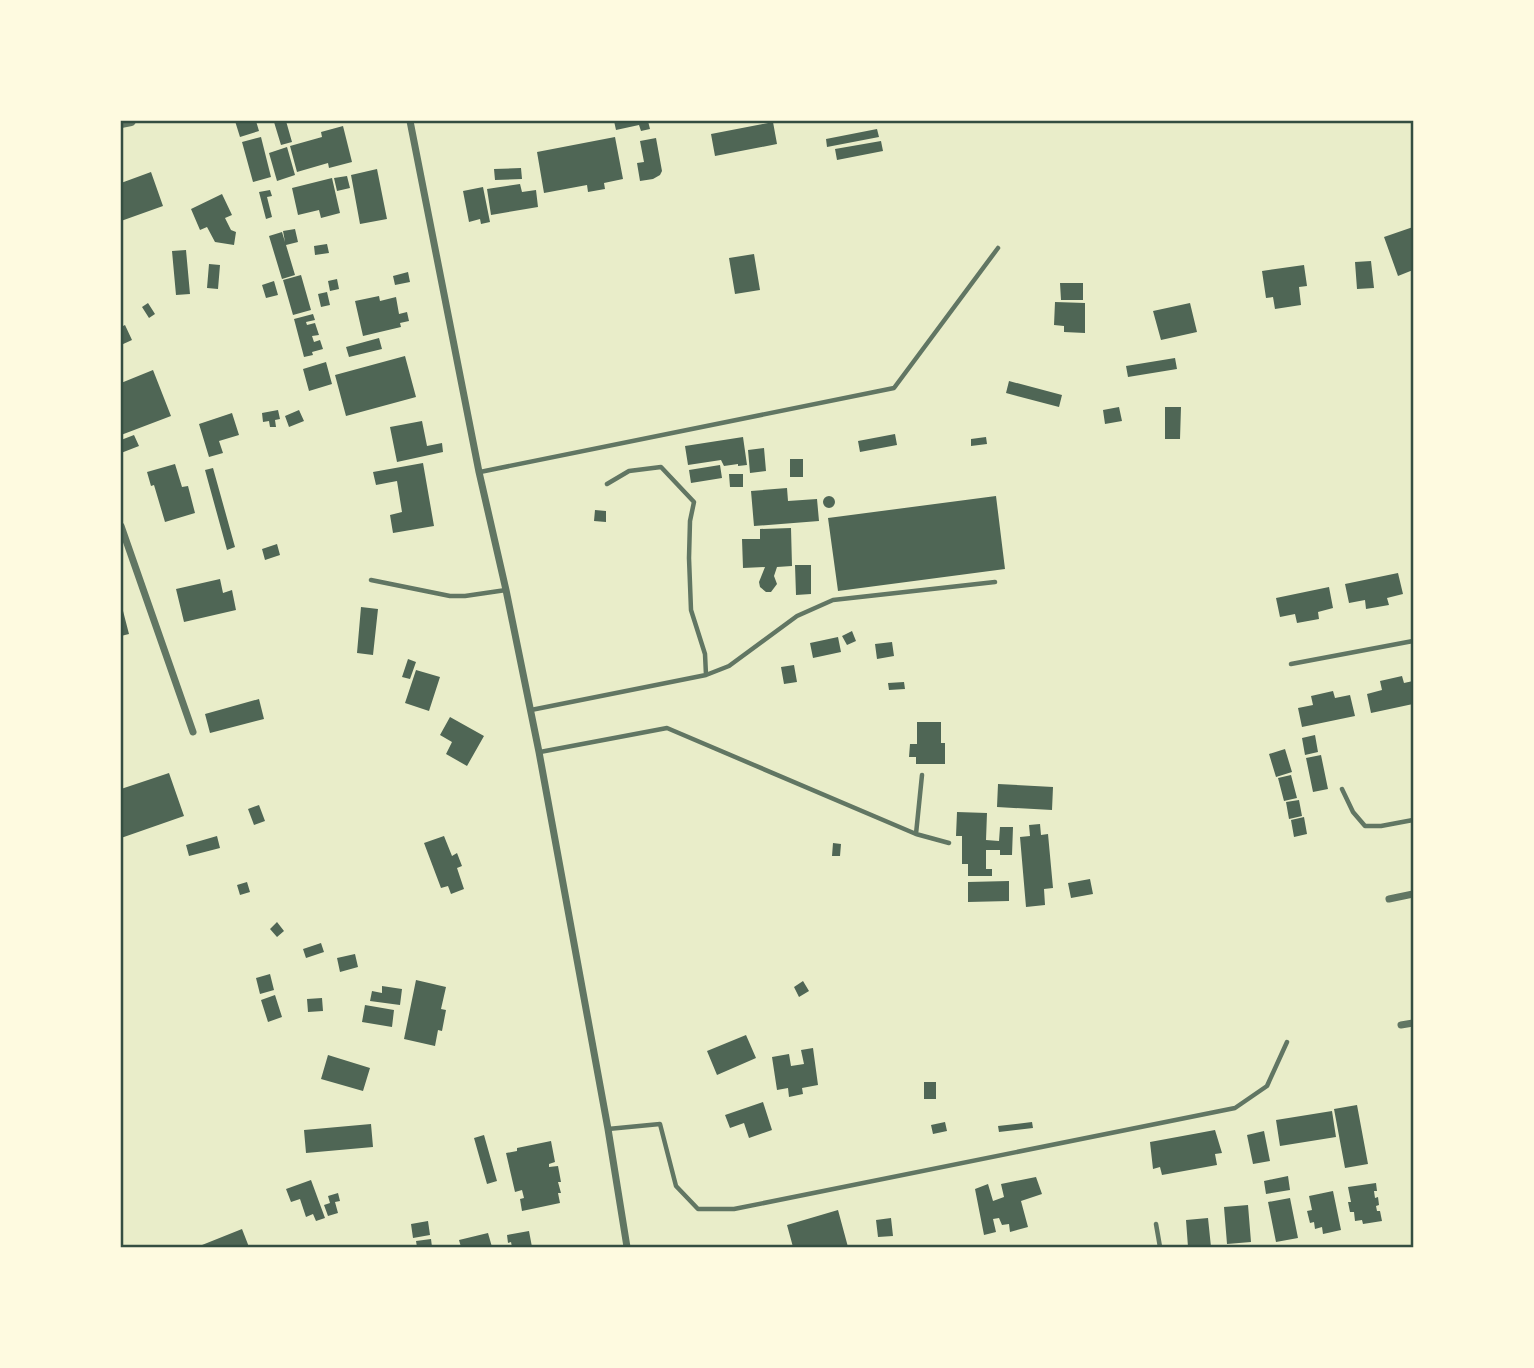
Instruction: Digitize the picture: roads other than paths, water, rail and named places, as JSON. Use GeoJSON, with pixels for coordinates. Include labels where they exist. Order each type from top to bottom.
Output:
{"type":"FeatureCollection","features":[{"type":"Feature","properties":{"kind":"street"},"geometry":{"type":"LineString","coordinates":[[121,123],[131,121]]}},
{"type":"Feature","properties":{"kind":"street"},"geometry":{"type":"LineString","coordinates":[[410,121],[479,472],[539,752],[627,1247]]}},
{"type":"Feature","properties":{"kind":"street"},"geometry":{"type":"LineString","coordinates":[[121,526],[193,732]]}},
{"type":"Feature","properties":{"kind":"street"},"geometry":{"type":"LineString","coordinates":[[1389,899],[1413,894]]}},
{"type":"Feature","properties":{"kind":"street"},"geometry":{"type":"LineString","coordinates":[[1401,1025],[1413,1023]]}},
{"type":"Feature","properties":{"kind":"lane"},"geometry":{"type":"LineString","coordinates":[[479,472],[894,388],[998,248]]}},
{"type":"Feature","properties":{"kind":"lane"},"geometry":{"type":"LineString","coordinates":[[607,484],[629,471],[661,467],[694,502],[690,521],[691,610],[705,654],[706,675]]}},
{"type":"Feature","properties":{"kind":"lane"},"geometry":{"type":"LineString","coordinates":[[371,580],[450,596],[506,590]]}},
{"type":"Feature","properties":{"kind":"lane"},"geometry":{"type":"LineString","coordinates":[[530,710],[706,675],[729,666],[797,616],[833,600],[995,582]]}},
{"type":"Feature","properties":{"kind":"lane"},"geometry":{"type":"LineString","coordinates":[[1291,664],[1413,641]]}},
{"type":"Feature","properties":{"kind":"lane"},"geometry":{"type":"LineString","coordinates":[[539,752],[667,728],[916,834],[949,843]]}},
{"type":"Feature","properties":{"kind":"lane"},"geometry":{"type":"LineString","coordinates":[[916,834],[922,775]]}},
{"type":"Feature","properties":{"kind":"lane"},"geometry":{"type":"LineString","coordinates":[[1342,789],[1353,812],[1365,826],[1413,820]]}},
{"type":"Feature","properties":{"kind":"lane"},"geometry":{"type":"LineString","coordinates":[[608,1129],[660,1124],[676,1186],[698,1209],[734,1209],[1235,1108],[1267,1086],[1287,1042]]}},
{"type":"Feature","properties":{"kind":"lane"},"geometry":{"type":"LineString","coordinates":[[1156,1224],[1160,1247]]}}]}
